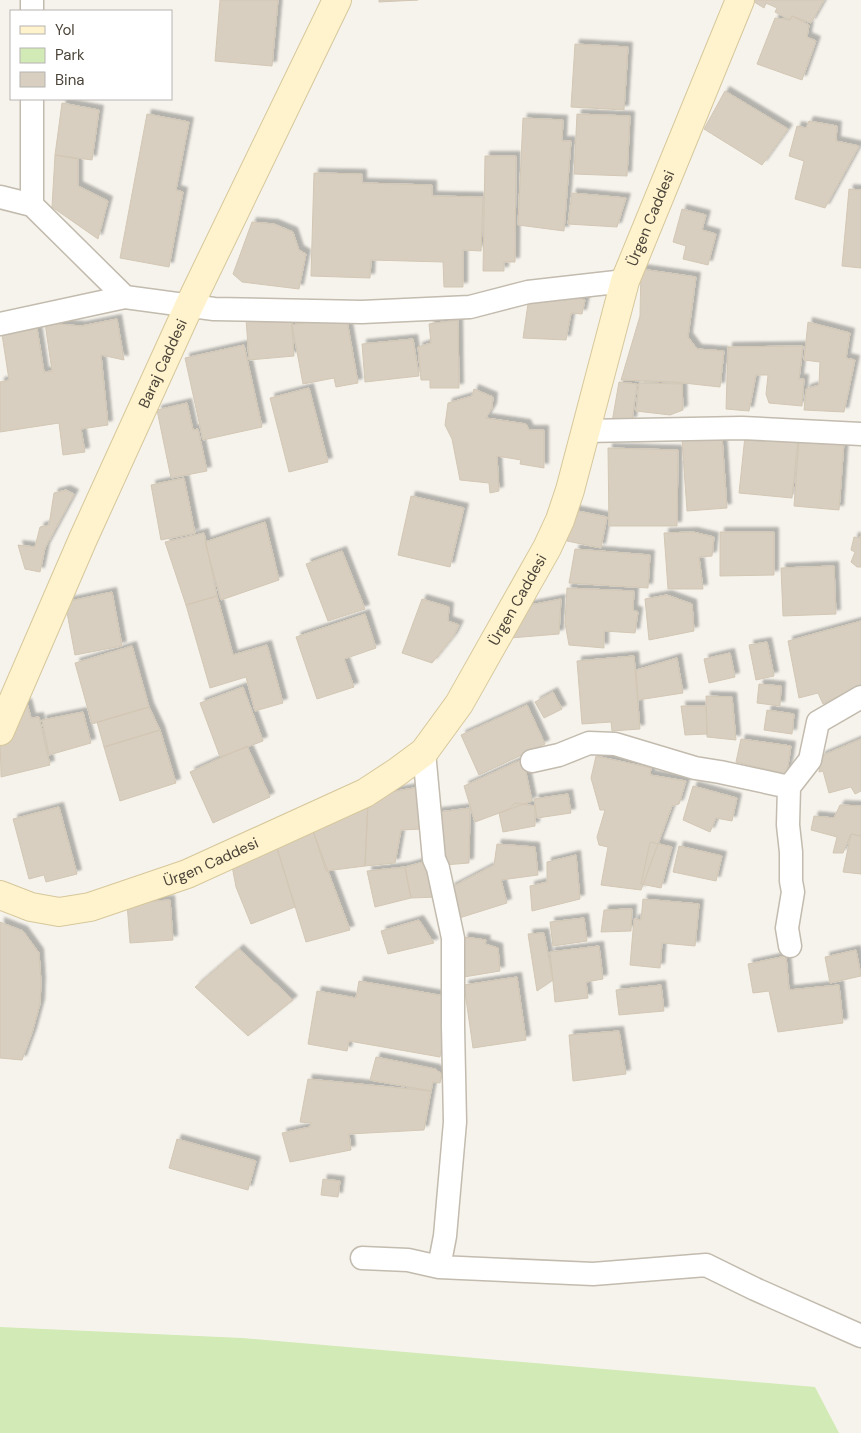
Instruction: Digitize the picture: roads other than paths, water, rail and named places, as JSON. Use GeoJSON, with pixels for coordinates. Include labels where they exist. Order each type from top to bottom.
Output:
{"type":"FeatureCollection","features":[{"type":"Feature","properties":{"kind":"street","name":"Baraj Caddesi"},"geometry":{"type":"LineString","coordinates":[[0,731],[83,539],[189,306],[336,0]]}},
{"type":"Feature","properties":{"kind":"street","name":"Ürgen Caddesi"},"geometry":{"type":"LineString","coordinates":[[0,895],[31,907],[59,912],[90,907],[140,891],[187,874],[364,793],[424,752],[471,684],[547,548],[560,520],[570,490],[625,280],[740,0]]}},
{"type":"Feature","properties":{"kind":"street"},"geometry":{"type":"LineString","coordinates":[[32,100],[32,205]]}},
{"type":"Feature","properties":{"kind":"street"},"geometry":{"type":"LineString","coordinates":[[0,197],[32,205],[125,297]]}},
{"type":"Feature","properties":{"kind":"street"},"geometry":{"type":"LineString","coordinates":[[0,324],[125,297],[214,309],[362,312],[470,306],[528,292],[625,280]]}},
{"type":"Feature","properties":{"kind":"street"},"geometry":{"type":"LineString","coordinates":[[585,431],[742,428],[861,434]]}},
{"type":"Feature","properties":{"kind":"street"},"geometry":{"type":"LineString","coordinates":[[790,946],[787,928],[792,892],[788,787],[810,760],[818,722],[861,697]]}},
{"type":"Feature","properties":{"kind":"street"},"geometry":{"type":"LineString","coordinates":[[532,761],[559,755],[589,743],[615,744],[695,768],[788,787]]}},
{"type":"Feature","properties":{"kind":"street"},"geometry":{"type":"LineString","coordinates":[[424,752],[434,859],[438,868],[453,938],[452,1026],[455,1122],[445,1236],[439,1267]]}},
{"type":"Feature","properties":{"kind":"street"},"geometry":{"type":"LineString","coordinates":[[362,1258],[408,1260],[439,1267],[593,1274],[706,1265],[861,1336]]}}]}
